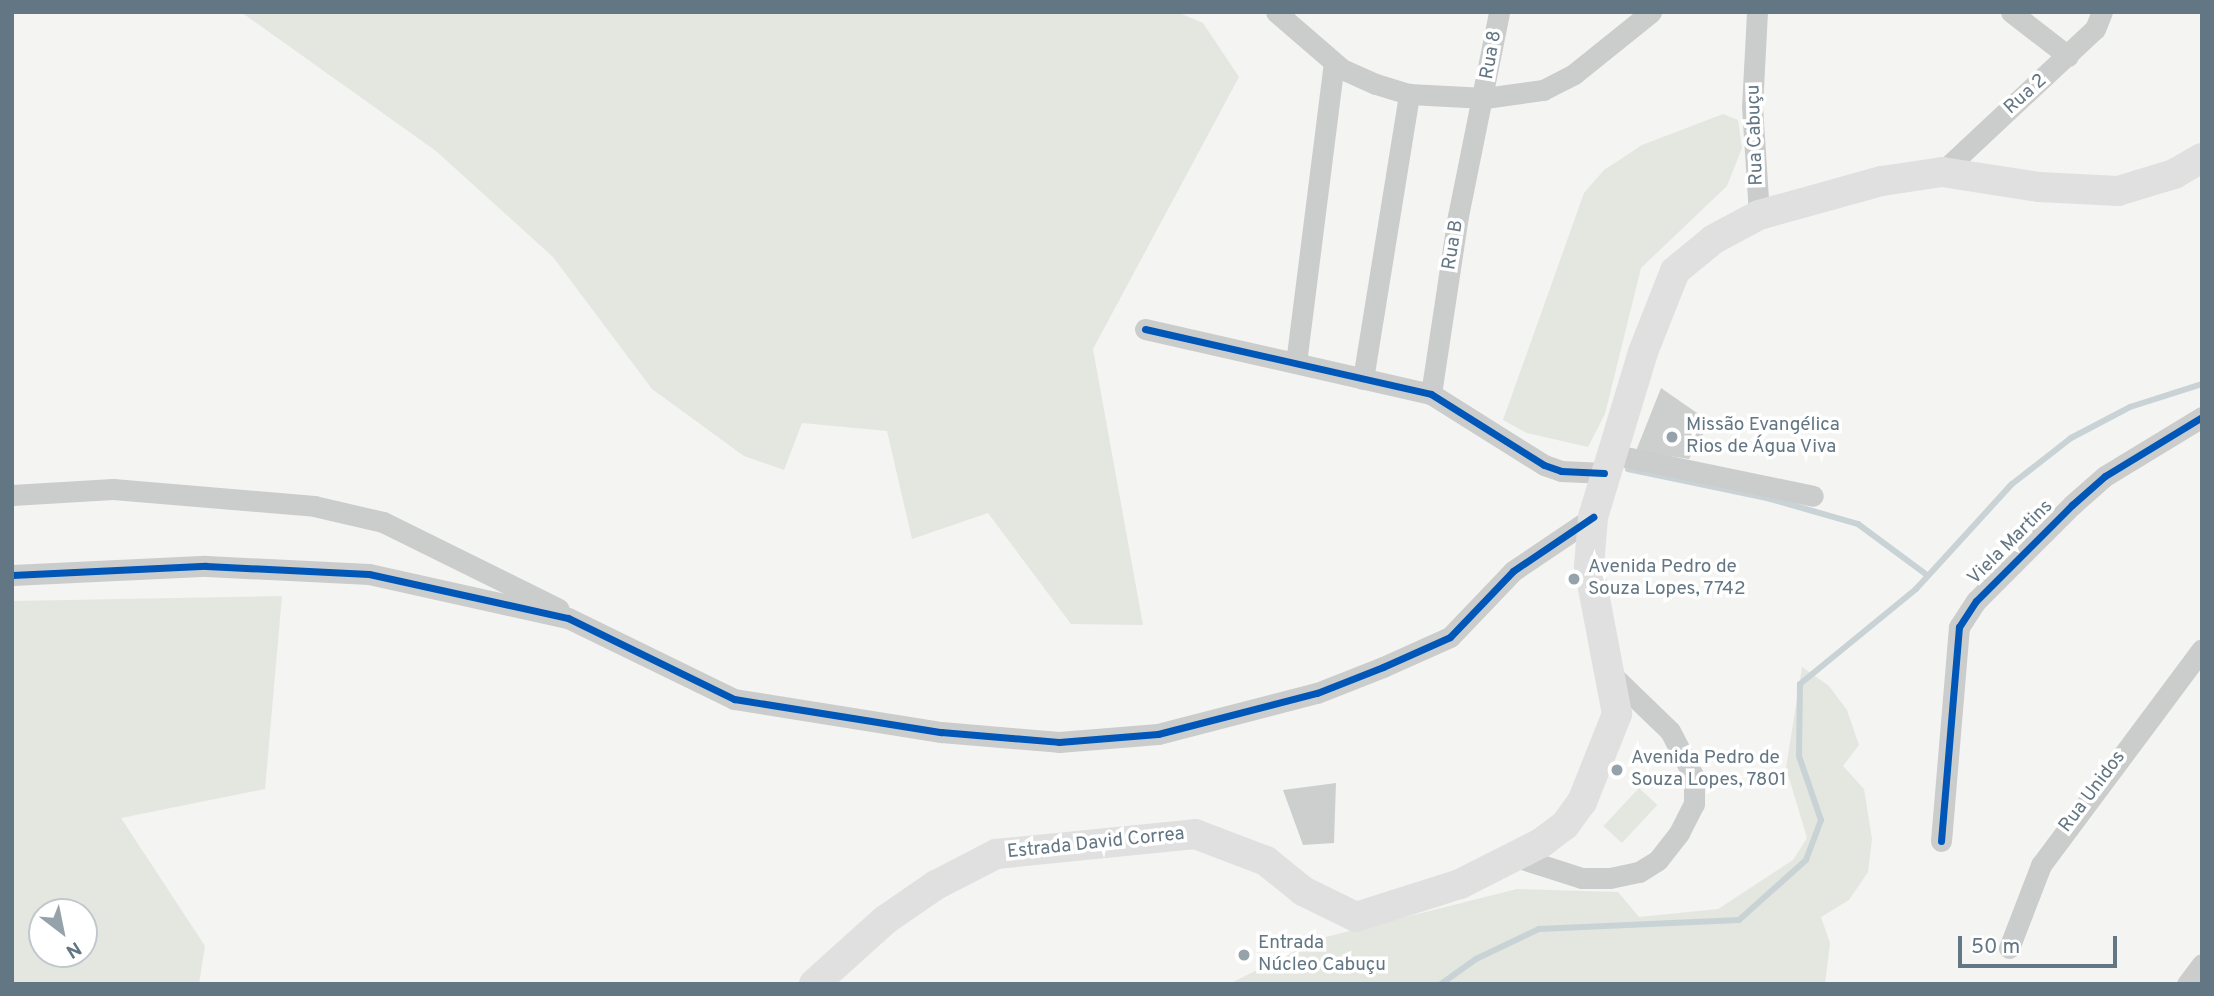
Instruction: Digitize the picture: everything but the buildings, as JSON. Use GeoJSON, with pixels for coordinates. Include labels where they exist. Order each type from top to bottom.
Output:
{"type":"FeatureCollection","features":[{"type":"Feature","properties":{"kind":"main road"},"geometry":{"type":"LineString","coordinates":[[1516,858],[1565,825],[1596,775],[1617,714],[1590,567],[1592,517],[1663,293],[1675,271],[1714,239],[1759,215],[1882,181],[1942,172],[2039,187],[2118,191],[2174,174],[2202,158]]}},
{"type":"Feature","properties":{"kind":"main road","name":"Estrada David Correa"},"geometry":{"type":"LineString","coordinates":[[814,984],[885,920],[936,885],[996,854],[1195,834],[1266,861],[1303,891],[1356,917],[1460,884],[1516,858]]}},
{"type":"Feature","properties":{"kind":"street"},"geometry":{"type":"LineString","coordinates":[[1276,12],[1334,64],[1376,85],[1409,94],[1485,98],[1542,90],[1574,74],[1651,12]]}},
{"type":"Feature","properties":{"kind":"street","name":"Rua 8"},"geometry":{"type":"LineString","coordinates":[[1485,98],[1499,12]]}},
{"type":"Feature","properties":{"kind":"street","name":"Rua Cabuçu"},"geometry":{"type":"LineString","coordinates":[[1757,12],[1752,106],[1759,215]]}},
{"type":"Feature","properties":{"kind":"street"},"geometry":{"type":"LineString","coordinates":[[2011,12],[2068,56]]}},
{"type":"Feature","properties":{"kind":"street","name":"Rua 2"},"geometry":{"type":"LineString","coordinates":[[1942,172],[2095,29],[2102,12]]}},
{"type":"Feature","properties":{"kind":"street"},"geometry":{"type":"LineString","coordinates":[[1296,363],[1334,64]]}},
{"type":"Feature","properties":{"kind":"street"},"geometry":{"type":"LineString","coordinates":[[1363,379],[1409,94]]}},
{"type":"Feature","properties":{"kind":"street","name":"Rua B"},"geometry":{"type":"LineString","coordinates":[[1431,394],[1458,216],[1485,98]]}},
{"type":"Feature","properties":{"kind":"street"},"geometry":{"type":"LineString","coordinates":[[1145,329],[1431,394],[1544,465],[1561,471],[1607,463],[1813,496]]}},
{"type":"Feature","properties":{"kind":"street","name":"Viela Martins"},"geometry":{"type":"LineString","coordinates":[[1941,841],[1959,627],[1976,601],[2072,505],[2105,476],[2202,417]]}},
{"type":"Feature","properties":{"kind":"street"},"geometry":{"type":"LineString","coordinates":[[12,495],[113,489],[314,506],[383,522],[555,605],[568,618]]}},
{"type":"Feature","properties":{"kind":"street"},"geometry":{"type":"LineString","coordinates":[[12,575],[206,566],[369,574],[568,618],[734,699],[942,732],[1033,740],[1158,734],[1317,692],[1450,636],[1513,571],[1592,517]]}},
{"type":"Feature","properties":{"kind":"street","name":"Rua Unidos"},"geometry":{"type":"LineString","coordinates":[[2009,948],[2041,865],[2202,649]]}},
{"type":"Feature","properties":{"kind":"street"},"geometry":{"type":"LineString","coordinates":[[1516,858],[1582,878],[1610,878],[1639,872],[1658,860],[1679,833],[1694,804],[1694,777],[1670,731],[1610,673]]}},
{"type":"Feature","properties":{"kind":"street"},"geometry":{"type":"LineString","coordinates":[[2187,984],[2202,964]]}},
{"type":"Feature","properties":{"kind":"shaded area"},"geometry":{"type":"Polygon","coordinates":[[[241,12],[1177,12],[1203,23],[1239,77],[1093,349],[1143,625],[1071,624],[988,513],[912,539],[887,431],[802,423],[784,470],[744,456],[652,389],[553,257],[436,151],[241,12]]]}},
{"type":"Feature","properties":{"kind":"shaded area"},"geometry":{"type":"Polygon","coordinates":[[[1723,114],[1738,120],[1742,148],[1727,186],[1641,268],[1605,414],[1588,447],[1527,433],[1503,420],[1584,193],[1604,170],[1642,145],[1723,114]]]}},
{"type":"Feature","properties":{"kind":"shaded area"},"geometry":{"type":"Polygon","coordinates":[[[282,596],[265,789],[121,818],[205,946],[199,984],[12,984],[12,601],[282,596]]]}},
{"type":"Feature","properties":{"kind":"shaded area"},"geometry":{"type":"Polygon","coordinates":[[[1802,667],[1829,686],[1847,710],[1859,745],[1843,766],[1864,789],[1872,839],[1868,872],[1849,900],[1821,917],[1830,943],[1825,984],[1229,984],[1322,938],[1517,889],[1618,892],[1639,917],[1718,909],[1793,860],[1807,838],[1786,768],[1802,667]]]}},
{"type":"Feature","properties":{"kind":"shaded area"},"geometry":{"type":"Polygon","coordinates":[[[1639,788],[1657,805],[1622,843],[1604,826],[1639,788]]]}},
{"type":"Feature","properties":{"kind":"waterway"},"geometry":{"type":"LineString","coordinates":[[1441,984],[1476,959],[1539,929],[1739,920],[1806,860],[1821,820],[1799,756],[1800,684],[1916,589],[2012,484],[2071,438],[2130,407],[2202,384]]}},
{"type":"Feature","properties":{"kind":"waterway"},"geometry":{"type":"LineString","coordinates":[[1628,469],[1767,498],[1858,524],[1927,575]]}},
{"type":"Feature","properties":{"kind":"cycle path"},"geometry":{"type":"LineString","coordinates":[[1145,329],[1431,394],[1544,465],[1561,471],[1604,473]]}},
{"type":"Feature","properties":{"kind":"cycle path"},"geometry":{"type":"LineString","coordinates":[[1941,841],[1959,627],[1976,601],[2072,505],[2105,476],[2202,417]]}},
{"type":"Feature","properties":{"kind":"cycle path"},"geometry":{"type":"LineString","coordinates":[[12,575],[206,566],[369,574],[568,618],[734,699],[941,732],[1059,742],[1158,734],[1317,693],[1383,667],[1450,637],[1513,571],[1593,517]]}},
{"type":"Feature","properties":{"kind":"place","name":"Missão Evangélica Rios de Água Viva"},"geometry":{"type":"Point","coordinates":[1672,437]}},
{"type":"Feature","properties":{"kind":"place","name":"Avenida Pedro de Souza Lopes, 7742"},"geometry":{"type":"Point","coordinates":[1574,579]}},
{"type":"Feature","properties":{"kind":"place","name":"Avenida Pedro de Souza Lopes, 7801"},"geometry":{"type":"Point","coordinates":[1617,770]}},
{"type":"Feature","properties":{"kind":"place","name":"Entrada Núcleo Cabuçu"},"geometry":{"type":"Point","coordinates":[1244,955]}}]}
